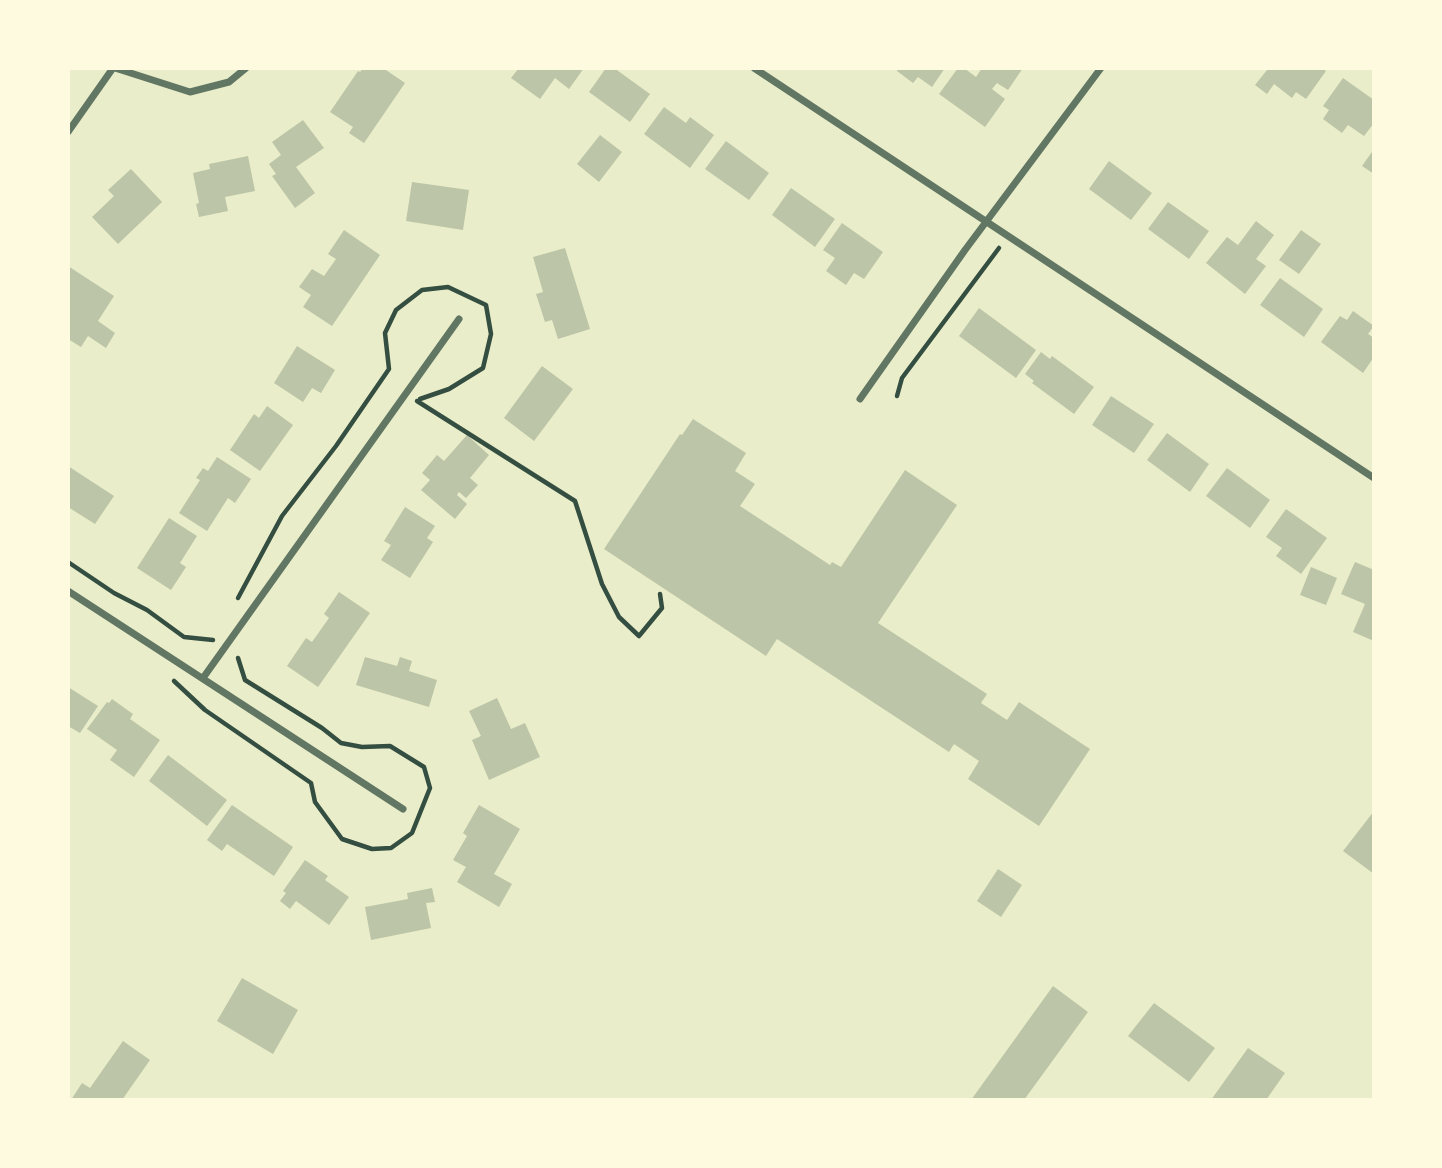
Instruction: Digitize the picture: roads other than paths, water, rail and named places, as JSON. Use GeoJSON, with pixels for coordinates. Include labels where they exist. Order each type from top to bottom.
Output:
{"type":"FeatureCollection","features":[{"type":"Feature","properties":{"kind":"street"},"geometry":{"type":"LineString","coordinates":[[68,132],[114,68],[190,92],[229,82],[246,68]]}},
{"type":"Feature","properties":{"kind":"street"},"geometry":{"type":"LineString","coordinates":[[754,68],[1374,478]]}},
{"type":"Feature","properties":{"kind":"street"},"geometry":{"type":"LineString","coordinates":[[860,399],[986,222],[1101,68]]}},
{"type":"Feature","properties":{"kind":"street"},"geometry":{"type":"LineString","coordinates":[[203,678],[459,319]]}},
{"type":"Feature","properties":{"kind":"street"},"geometry":{"type":"LineString","coordinates":[[68,591],[403,809]]}}]}
